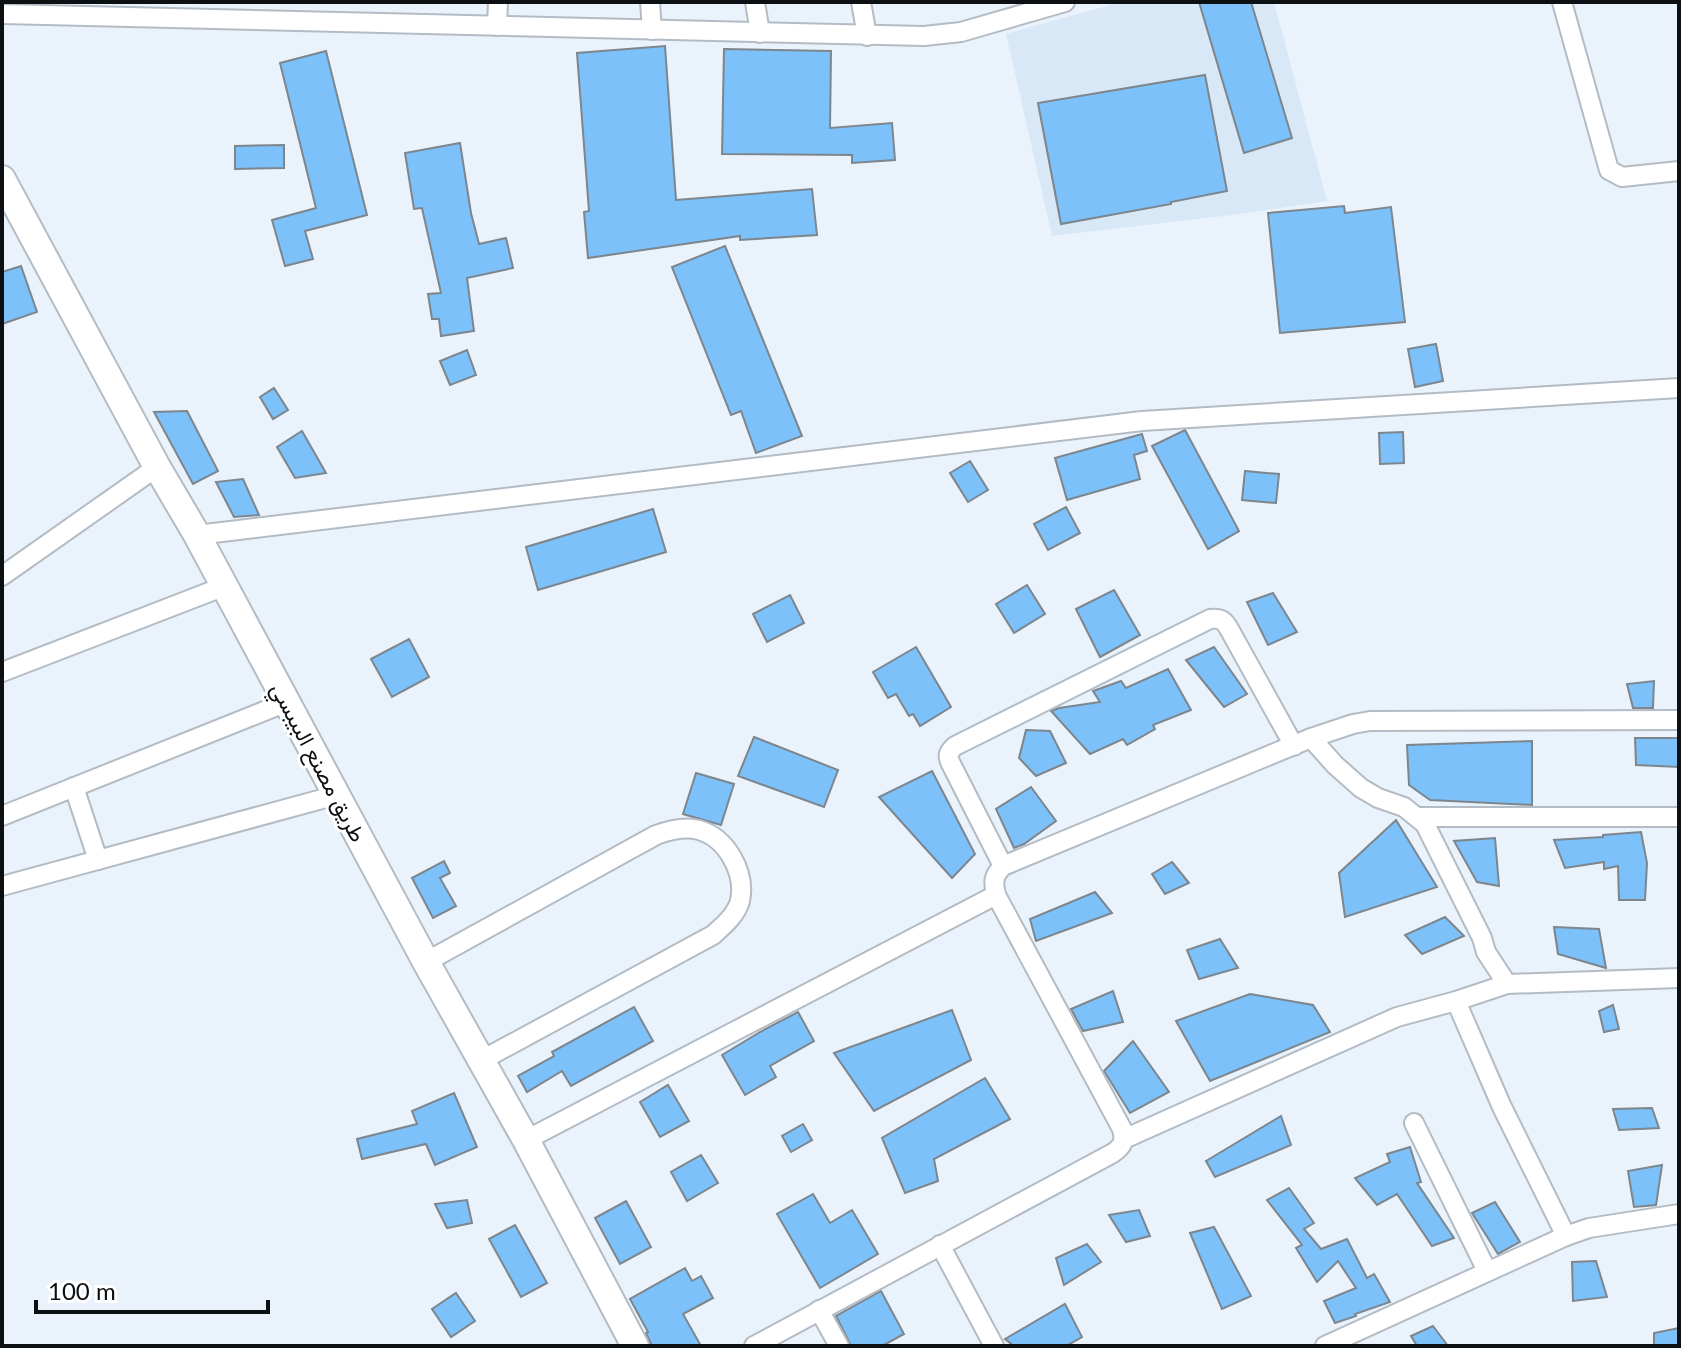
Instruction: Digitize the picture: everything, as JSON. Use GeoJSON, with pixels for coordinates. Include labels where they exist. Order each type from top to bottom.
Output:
{"type":"FeatureCollection","features":[{"type":"Feature","properties":{"kind":"main road","name":"طريق مصنع البيبسي"},"geometry":{"type":"LineString","coordinates":[[2,179],[12,217],[197,535],[635,1346]]}},
{"type":"Feature","properties":{"kind":"street"},"geometry":{"type":"LineString","coordinates":[[497,26],[498,2]]}},
{"type":"Feature","properties":{"kind":"street"},"geometry":{"type":"LineString","coordinates":[[650,2],[652,30]]}},
{"type":"Feature","properties":{"kind":"street"},"geometry":{"type":"LineString","coordinates":[[755,2],[760,33]]}},
{"type":"Feature","properties":{"kind":"street"},"geometry":{"type":"LineString","coordinates":[[861,2],[867,36]]}},
{"type":"Feature","properties":{"kind":"street"},"geometry":{"type":"LineString","coordinates":[[2,14],[85,9],[217,10],[497,26],[924,36],[961,32],[1065,2]]}},
{"type":"Feature","properties":{"kind":"street"},"geometry":{"type":"LineString","coordinates":[[1562,2],[1609,170],[1622,177],[1679,171]]}},
{"type":"Feature","properties":{"kind":"street"},"geometry":{"type":"LineString","coordinates":[[197,535],[1142,421],[1679,388]]}},
{"type":"Feature","properties":{"kind":"street"},"geometry":{"type":"LineString","coordinates":[[2,576],[157,467]]}},
{"type":"Feature","properties":{"kind":"street"},"geometry":{"type":"LineString","coordinates":[[2,672],[225,586]]}},
{"type":"Feature","properties":{"kind":"street"},"geometry":{"type":"LineString","coordinates":[[1003,866],[948,758],[949,751],[1210,619],[1218,618],[1224,621],[1302,742],[1361,788],[1404,807],[1425,824],[1482,938],[1486,952],[1507,984]]}},
{"type":"Feature","properties":{"kind":"street"},"geometry":{"type":"LineString","coordinates":[[2,816],[287,702]]}},
{"type":"Feature","properties":{"kind":"street"},"geometry":{"type":"LineString","coordinates":[[754,1346],[1122,1147],[1122,1129],[996,895],[993,883],[995,874],[1003,866],[1302,742],[1353,724],[1370,721],[1679,720]]}},
{"type":"Feature","properties":{"kind":"street"},"geometry":{"type":"LineString","coordinates":[[74,787],[98,860]]}},
{"type":"Feature","properties":{"kind":"street"},"geometry":{"type":"LineString","coordinates":[[2,886],[337,795]]}},
{"type":"Feature","properties":{"kind":"street"},"geometry":{"type":"LineString","coordinates":[[1418,817],[1679,817]]}},
{"type":"Feature","properties":{"kind":"street"},"geometry":{"type":"LineString","coordinates":[[426,962],[656,835],[676,828],[700,830],[721,842],[733,859],[740,881],[740,902],[729,921],[713,935],[482,1060]]}},
{"type":"Feature","properties":{"kind":"street"},"geometry":{"type":"LineString","coordinates":[[526,1140],[996,895]]}},
{"type":"Feature","properties":{"kind":"street"},"geometry":{"type":"LineString","coordinates":[[1124,1139],[1397,1017],[1507,984],[1679,978]]}},
{"type":"Feature","properties":{"kind":"street"},"geometry":{"type":"LineString","coordinates":[[1456,1001],[1502,1107],[1566,1236]]}},
{"type":"Feature","properties":{"kind":"street"},"geometry":{"type":"LineString","coordinates":[[1414,1123],[1487,1271]]}},
{"type":"Feature","properties":{"kind":"street"},"geometry":{"type":"LineString","coordinates":[[1325,1346],[1353,1340],[1487,1271],[1566,1236],[1589,1228],[1679,1214]]}},
{"type":"Feature","properties":{"kind":"street"},"geometry":{"type":"LineString","coordinates":[[940,1245],[994,1346]]}},
{"type":"Feature","properties":{"kind":"street"},"geometry":{"type":"LineString","coordinates":[[819,1310],[839,1346]]}},
{"type":"Feature","properties":{"kind":"shaded area"},"geometry":{"type":"Polygon","coordinates":[[[1121,2],[1274,2],[1327,201],[1052,236],[1006,34],[1121,2]]]}},
{"type":"Feature","properties":{"kind":"building"},"geometry":{"type":"Polygon","coordinates":[[[1199,2],[1251,2],[1292,138],[1244,153],[1199,2]]]}},
{"type":"Feature","properties":{"kind":"building"},"geometry":{"type":"Polygon","coordinates":[[[665,46],[676,200],[812,189],[817,235],[740,240],[740,236],[588,258],[584,212],[589,211],[577,53],[665,46]]]}},
{"type":"Feature","properties":{"kind":"building"},"geometry":{"type":"Polygon","coordinates":[[[724,49],[831,51],[830,128],[892,123],[895,160],[852,163],[852,155],[722,154],[724,49]]]}},
{"type":"Feature","properties":{"kind":"building"},"geometry":{"type":"Polygon","coordinates":[[[326,51],[367,215],[305,231],[313,259],[285,266],[272,220],[316,208],[280,63],[326,51]]]}},
{"type":"Feature","properties":{"kind":"building"},"geometry":{"type":"Polygon","coordinates":[[[1205,75],[1227,191],[1061,224],[1038,103],[1205,75]]]}},
{"type":"Feature","properties":{"kind":"building"},"geometry":{"type":"Polygon","coordinates":[[[460,143],[479,244],[506,238],[513,268],[467,278],[474,331],[441,336],[439,319],[432,319],[428,294],[441,293],[422,208],[414,209],[405,153],[460,143]]]}},
{"type":"Feature","properties":{"kind":"building"},"geometry":{"type":"Polygon","coordinates":[[[284,145],[284,168],[235,169],[235,146],[284,145]]]}},
{"type":"Feature","properties":{"kind":"building"},"geometry":{"type":"Polygon","coordinates":[[[1344,206],[1345,213],[1391,207],[1405,322],[1280,333],[1268,213],[1344,206]]]}},
{"type":"Feature","properties":{"kind":"building"},"geometry":{"type":"Polygon","coordinates":[[[725,246],[802,436],[756,453],[741,411],[731,415],[672,267],[725,246]]]}},
{"type":"Feature","properties":{"kind":"building"},"geometry":{"type":"Polygon","coordinates":[[[21,266],[37,312],[2,324],[2,272],[21,266]]]}},
{"type":"Feature","properties":{"kind":"building"},"geometry":{"type":"Polygon","coordinates":[[[1436,344],[1443,381],[1415,387],[1408,349],[1436,344]]]}},
{"type":"Feature","properties":{"kind":"building"},"geometry":{"type":"Polygon","coordinates":[[[467,350],[476,375],[450,385],[440,361],[467,350]]]}},
{"type":"Feature","properties":{"kind":"building"},"geometry":{"type":"Polygon","coordinates":[[[274,388],[288,410],[273,419],[260,397],[274,388]]]}},
{"type":"Feature","properties":{"kind":"building"},"geometry":{"type":"Polygon","coordinates":[[[187,411],[218,471],[193,484],[154,412],[187,411]]]}},
{"type":"Feature","properties":{"kind":"building"},"geometry":{"type":"Polygon","coordinates":[[[1185,430],[1239,531],[1208,549],[1152,446],[1185,430]]]}},
{"type":"Feature","properties":{"kind":"building"},"geometry":{"type":"Polygon","coordinates":[[[302,431],[326,473],[295,478],[277,447],[302,431]]]}},
{"type":"Feature","properties":{"kind":"building"},"geometry":{"type":"Polygon","coordinates":[[[1403,432],[1404,463],[1380,464],[1379,433],[1403,432]]]}},
{"type":"Feature","properties":{"kind":"building"},"geometry":{"type":"Polygon","coordinates":[[[1142,434],[1147,451],[1134,455],[1140,479],[1067,500],[1055,458],[1142,434]]]}},
{"type":"Feature","properties":{"kind":"building"},"geometry":{"type":"Polygon","coordinates":[[[970,461],[988,490],[968,502],[950,473],[970,461]]]}},
{"type":"Feature","properties":{"kind":"building"},"geometry":{"type":"Polygon","coordinates":[[[1245,471],[1279,474],[1276,503],[1242,500],[1245,471]]]}},
{"type":"Feature","properties":{"kind":"building"},"geometry":{"type":"Polygon","coordinates":[[[243,479],[259,515],[234,517],[216,482],[243,479]]]}},
{"type":"Feature","properties":{"kind":"building"},"geometry":{"type":"Polygon","coordinates":[[[1066,507],[1080,533],[1048,550],[1034,524],[1066,507]]]}},
{"type":"Feature","properties":{"kind":"building"},"geometry":{"type":"Polygon","coordinates":[[[653,509],[666,552],[538,590],[526,547],[653,509]]]}},
{"type":"Feature","properties":{"kind":"building"},"geometry":{"type":"Polygon","coordinates":[[[1027,585],[1045,614],[1014,633],[996,604],[1027,585]]]}},
{"type":"Feature","properties":{"kind":"building"},"geometry":{"type":"Polygon","coordinates":[[[1114,590],[1140,635],[1100,657],[1076,609],[1114,590]]]}},
{"type":"Feature","properties":{"kind":"building"},"geometry":{"type":"Polygon","coordinates":[[[1273,593],[1297,632],[1268,645],[1247,602],[1273,593]]]}},
{"type":"Feature","properties":{"kind":"building"},"geometry":{"type":"Polygon","coordinates":[[[790,595],[804,623],[767,642],[753,614],[790,595]]]}},
{"type":"Feature","properties":{"kind":"building"},"geometry":{"type":"Polygon","coordinates":[[[409,639],[429,677],[392,697],[371,659],[409,639]]]}},
{"type":"Feature","properties":{"kind":"building"},"geometry":{"type":"Polygon","coordinates":[[[916,647],[951,707],[920,726],[913,714],[909,716],[896,694],[888,698],[873,672],[916,647]]]}},
{"type":"Feature","properties":{"kind":"building"},"geometry":{"type":"Polygon","coordinates":[[[1214,647],[1247,694],[1224,707],[1186,660],[1214,647]]]}},
{"type":"Feature","properties":{"kind":"building"},"geometry":{"type":"Polygon","coordinates":[[[1168,669],[1191,710],[1153,725],[1155,729],[1127,745],[1123,739],[1090,754],[1051,711],[1100,702],[1093,691],[1121,681],[1126,688],[1168,669]]]}},
{"type":"Feature","properties":{"kind":"building"},"geometry":{"type":"Polygon","coordinates":[[[1654,681],[1653,708],[1633,708],[1627,684],[1654,681]]]}},
{"type":"Feature","properties":{"kind":"building"},"geometry":{"type":"Polygon","coordinates":[[[1026,730],[1050,731],[1066,763],[1036,776],[1019,758],[1026,730]]]}},
{"type":"Feature","properties":{"kind":"building"},"geometry":{"type":"Polygon","coordinates":[[[754,737],[838,770],[824,807],[738,776],[754,737]]]}},
{"type":"Feature","properties":{"kind":"building"},"geometry":{"type":"Polygon","coordinates":[[[1635,738],[1678,738],[1679,767],[1636,765],[1635,738]]]}},
{"type":"Feature","properties":{"kind":"building"},"geometry":{"type":"Polygon","coordinates":[[[1532,741],[1532,805],[1430,800],[1409,785],[1407,745],[1532,741]]]}},
{"type":"Feature","properties":{"kind":"building"},"geometry":{"type":"Polygon","coordinates":[[[932,771],[975,854],[952,878],[879,797],[932,771]]]}},
{"type":"Feature","properties":{"kind":"building"},"geometry":{"type":"Polygon","coordinates":[[[696,773],[734,784],[721,825],[683,814],[696,773]]]}},
{"type":"Feature","properties":{"kind":"building"},"geometry":{"type":"Polygon","coordinates":[[[1031,787],[1056,821],[1014,848],[996,809],[1031,787]]]}},
{"type":"Feature","properties":{"kind":"building"},"geometry":{"type":"Polygon","coordinates":[[[1396,820],[1437,887],[1345,917],[1339,873],[1396,820]]]}},
{"type":"Feature","properties":{"kind":"building"},"geometry":{"type":"Polygon","coordinates":[[[1641,832],[1647,863],[1645,900],[1619,900],[1618,866],[1604,869],[1604,862],[1565,868],[1554,840],[1603,837],[1641,832]]]}},
{"type":"Feature","properties":{"kind":"building"},"geometry":{"type":"Polygon","coordinates":[[[1495,838],[1499,886],[1477,882],[1454,841],[1495,838]]]}},
{"type":"Feature","properties":{"kind":"building"},"geometry":{"type":"Polygon","coordinates":[[[444,861],[450,873],[440,878],[456,906],[433,918],[412,878],[444,861]]]}},
{"type":"Feature","properties":{"kind":"building"},"geometry":{"type":"Polygon","coordinates":[[[1172,862],[1189,883],[1165,894],[1152,874],[1172,862]]]}},
{"type":"Feature","properties":{"kind":"building"},"geometry":{"type":"Polygon","coordinates":[[[1095,892],[1112,913],[1036,941],[1030,919],[1095,892]]]}},
{"type":"Feature","properties":{"kind":"building"},"geometry":{"type":"Polygon","coordinates":[[[1445,917],[1464,936],[1422,954],[1405,935],[1445,917]]]}},
{"type":"Feature","properties":{"kind":"building"},"geometry":{"type":"Polygon","coordinates":[[[1554,927],[1599,929],[1606,968],[1558,954],[1554,927]]]}},
{"type":"Feature","properties":{"kind":"building"},"geometry":{"type":"Polygon","coordinates":[[[1220,939],[1238,968],[1199,979],[1187,950],[1220,939]]]}},
{"type":"Feature","properties":{"kind":"building"},"geometry":{"type":"Polygon","coordinates":[[[1113,991],[1123,1022],[1083,1031],[1071,1009],[1113,991]]]}},
{"type":"Feature","properties":{"kind":"building"},"geometry":{"type":"Polygon","coordinates":[[[1250,994],[1313,1005],[1330,1032],[1210,1081],[1176,1021],[1250,994]]]}},
{"type":"Feature","properties":{"kind":"building"},"geometry":{"type":"Polygon","coordinates":[[[1613,1005],[1619,1029],[1604,1032],[1599,1011],[1613,1005]]]}},
{"type":"Feature","properties":{"kind":"building"},"geometry":{"type":"Polygon","coordinates":[[[634,1007],[653,1041],[571,1086],[562,1071],[527,1092],[518,1076],[554,1056],[552,1052],[634,1007]]]}},
{"type":"Feature","properties":{"kind":"building"},"geometry":{"type":"Polygon","coordinates":[[[952,1010],[971,1060],[874,1111],[834,1053],[952,1010]]]}},
{"type":"Feature","properties":{"kind":"building"},"geometry":{"type":"Polygon","coordinates":[[[798,1012],[814,1041],[770,1066],[776,1077],[745,1095],[722,1055],[798,1012]]]}},
{"type":"Feature","properties":{"kind":"building"},"geometry":{"type":"Polygon","coordinates":[[[1133,1041],[1169,1092],[1130,1113],[1104,1071],[1133,1041]]]}},
{"type":"Feature","properties":{"kind":"building"},"geometry":{"type":"Polygon","coordinates":[[[985,1078],[1010,1119],[934,1159],[938,1181],[905,1193],[882,1138],[985,1078]]]}},
{"type":"Feature","properties":{"kind":"building"},"geometry":{"type":"Polygon","coordinates":[[[668,1085],[689,1121],[660,1137],[640,1102],[668,1085]]]}},
{"type":"Feature","properties":{"kind":"building"},"geometry":{"type":"Polygon","coordinates":[[[454,1093],[477,1147],[435,1165],[426,1144],[362,1159],[357,1139],[417,1124],[412,1111],[454,1093]]]}},
{"type":"Feature","properties":{"kind":"building"},"geometry":{"type":"Polygon","coordinates":[[[1652,1108],[1659,1128],[1619,1130],[1613,1109],[1652,1108]]]}},
{"type":"Feature","properties":{"kind":"building"},"geometry":{"type":"Polygon","coordinates":[[[1281,1116],[1291,1145],[1215,1177],[1206,1161],[1281,1116]]]}},
{"type":"Feature","properties":{"kind":"building"},"geometry":{"type":"Polygon","coordinates":[[[803,1124],[812,1140],[791,1152],[782,1136],[803,1124]]]}},
{"type":"Feature","properties":{"kind":"building"},"geometry":{"type":"Polygon","coordinates":[[[1410,1147],[1421,1182],[1417,1183],[1454,1238],[1432,1246],[1397,1194],[1377,1205],[1355,1178],[1390,1162],[1387,1154],[1410,1147]]]}},
{"type":"Feature","properties":{"kind":"building"},"geometry":{"type":"Polygon","coordinates":[[[701,1155],[718,1183],[687,1201],[671,1172],[701,1155]]]}},
{"type":"Feature","properties":{"kind":"building"},"geometry":{"type":"Polygon","coordinates":[[[1662,1165],[1656,1205],[1634,1207],[1628,1171],[1662,1165]]]}},
{"type":"Feature","properties":{"kind":"building"},"geometry":{"type":"Polygon","coordinates":[[[1289,1188],[1314,1223],[1304,1229],[1321,1249],[1347,1239],[1367,1278],[1374,1274],[1390,1302],[1335,1323],[1324,1301],[1356,1288],[1338,1261],[1317,1282],[1296,1248],[1302,1245],[1267,1200],[1289,1188]]]}},
{"type":"Feature","properties":{"kind":"building"},"geometry":{"type":"Polygon","coordinates":[[[813,1194],[830,1223],[852,1210],[878,1254],[820,1288],[777,1214],[813,1194]]]}},
{"type":"Feature","properties":{"kind":"building"},"geometry":{"type":"Polygon","coordinates":[[[467,1200],[472,1223],[447,1228],[435,1204],[467,1200]]]}},
{"type":"Feature","properties":{"kind":"building"},"geometry":{"type":"Polygon","coordinates":[[[626,1201],[651,1247],[620,1264],[595,1218],[626,1201]]]}},
{"type":"Feature","properties":{"kind":"building"},"geometry":{"type":"Polygon","coordinates":[[[1495,1202],[1520,1242],[1498,1254],[1472,1213],[1495,1202]]]}},
{"type":"Feature","properties":{"kind":"building"},"geometry":{"type":"Polygon","coordinates":[[[1139,1210],[1150,1236],[1126,1242],[1109,1215],[1139,1210]]]}},
{"type":"Feature","properties":{"kind":"building"},"geometry":{"type":"Polygon","coordinates":[[[515,1225],[547,1283],[521,1297],[489,1239],[515,1225]]]}},
{"type":"Feature","properties":{"kind":"building"},"geometry":{"type":"Polygon","coordinates":[[[1214,1227],[1251,1296],[1222,1309],[1190,1233],[1214,1227]]]}},
{"type":"Feature","properties":{"kind":"building"},"geometry":{"type":"Polygon","coordinates":[[[1087,1244],[1101,1262],[1064,1285],[1056,1258],[1087,1244]]]}},
{"type":"Feature","properties":{"kind":"building"},"geometry":{"type":"Polygon","coordinates":[[[1596,1261],[1607,1297],[1573,1301],[1572,1262],[1596,1261]]]}},
{"type":"Feature","properties":{"kind":"building"},"geometry":{"type":"Polygon","coordinates":[[[685,1268],[692,1281],[701,1276],[713,1298],[683,1314],[701,1346],[652,1346],[630,1299],[685,1268]]]}},
{"type":"Feature","properties":{"kind":"building"},"geometry":{"type":"Polygon","coordinates":[[[881,1291],[904,1334],[882,1346],[851,1346],[836,1316],[881,1291]]]}},
{"type":"Feature","properties":{"kind":"building"},"geometry":{"type":"Polygon","coordinates":[[[456,1293],[475,1321],[451,1337],[432,1309],[456,1293]]]}},
{"type":"Feature","properties":{"kind":"building"},"geometry":{"type":"Polygon","coordinates":[[[1065,1304],[1082,1337],[1066,1346],[1014,1346],[1005,1339],[1065,1304]]]}},
{"type":"Feature","properties":{"kind":"building"},"geometry":{"type":"Polygon","coordinates":[[[1433,1326],[1448,1346],[1417,1346],[1411,1336],[1433,1326]]]}},
{"type":"Feature","properties":{"kind":"building"},"geometry":{"type":"Polygon","coordinates":[[[1679,1328],[1679,1346],[1654,1346],[1654,1333],[1679,1328]]]}}]}
